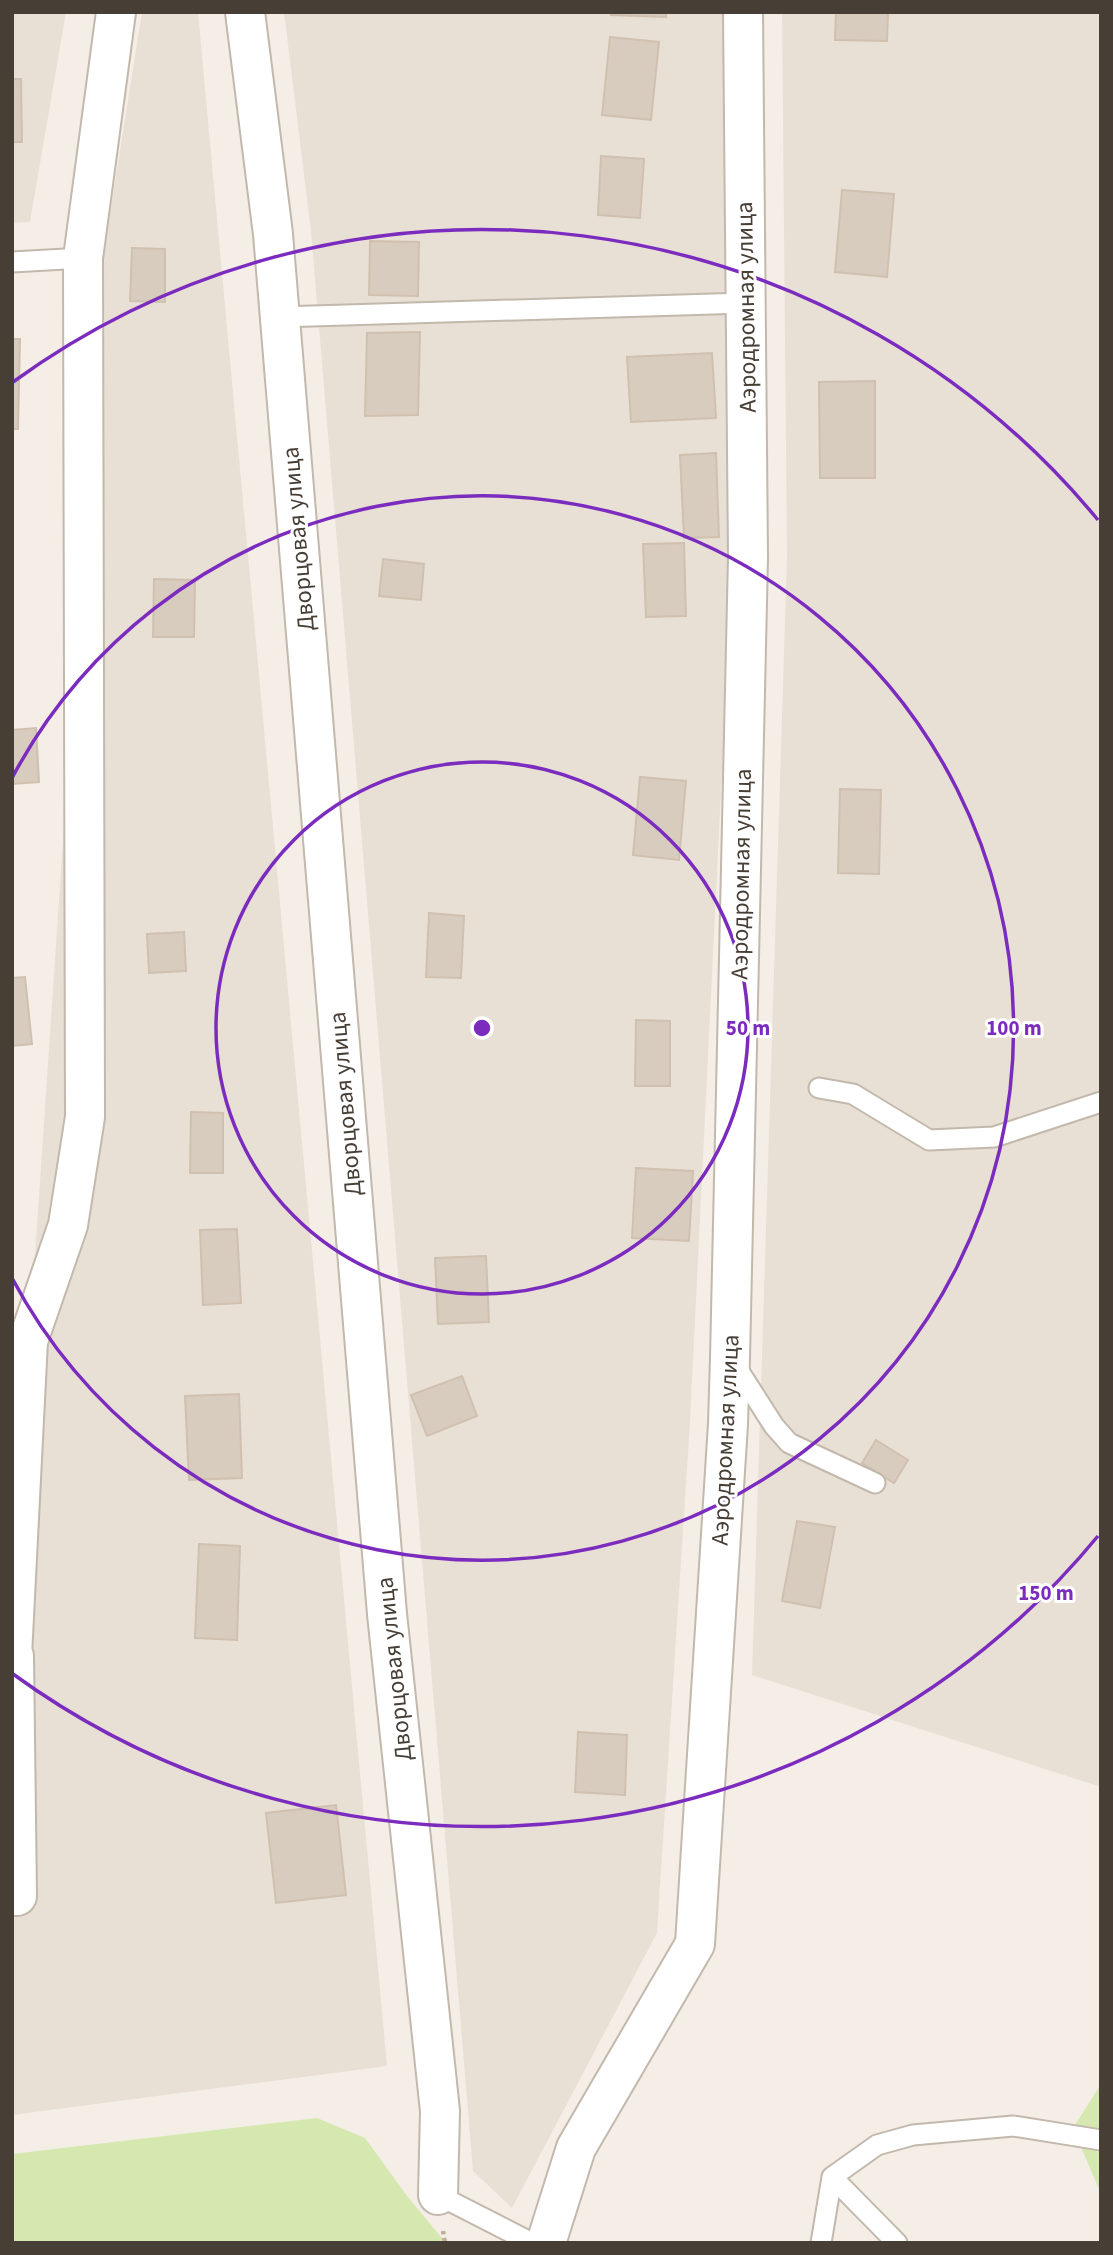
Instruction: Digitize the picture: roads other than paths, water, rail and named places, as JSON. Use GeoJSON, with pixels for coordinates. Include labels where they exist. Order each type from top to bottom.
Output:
{"type":"FeatureCollection","features":[{"type":"Feature","properties":{"kind":"street"},"geometry":{"type":"LineString","coordinates":[[17,1896],[13,1656],[28,1341],[68,1226],[85,1117],[83,258],[116,12]]}},
{"type":"Feature","properties":{"kind":"street","name":"Дворцовая улица"},"geometry":{"type":"LineString","coordinates":[[245,12],[273,234],[387,1614],[440,2111],[438,2195]]}},
{"type":"Feature","properties":{"kind":"street","name":"Аэродромная улица"},"geometry":{"type":"LineString","coordinates":[[546,2243],[576,2148],[695,1944],[730,1359],[748,557],[743,12]]}},
{"type":"Feature","properties":{"kind":"lane"},"geometry":{"type":"LineString","coordinates":[[12,261],[83,258]]}},
{"type":"Feature","properties":{"kind":"lane"},"geometry":{"type":"LineString","coordinates":[[279,317],[746,303]]}},
{"type":"Feature","properties":{"kind":"lane"},"geometry":{"type":"LineString","coordinates":[[820,1088],[853,1094],[929,1140],[995,1137],[1101,1102]]}},
{"type":"Feature","properties":{"kind":"lane"},"geometry":{"type":"LineString","coordinates":[[730,1359],[774,1426],[789,1443],[875,1483]]}},
{"type":"Feature","properties":{"kind":"lane"},"geometry":{"type":"LineString","coordinates":[[821,2243],[832,2177],[877,2145],[913,2135],[1013,2126],[1101,2140]]}},
{"type":"Feature","properties":{"kind":"lane"},"geometry":{"type":"LineString","coordinates":[[832,2177],[897,2243]]}},
{"type":"Feature","properties":{"kind":"lane"},"geometry":{"type":"LineString","coordinates":[[438,2195],[532,2243]]}}]}
